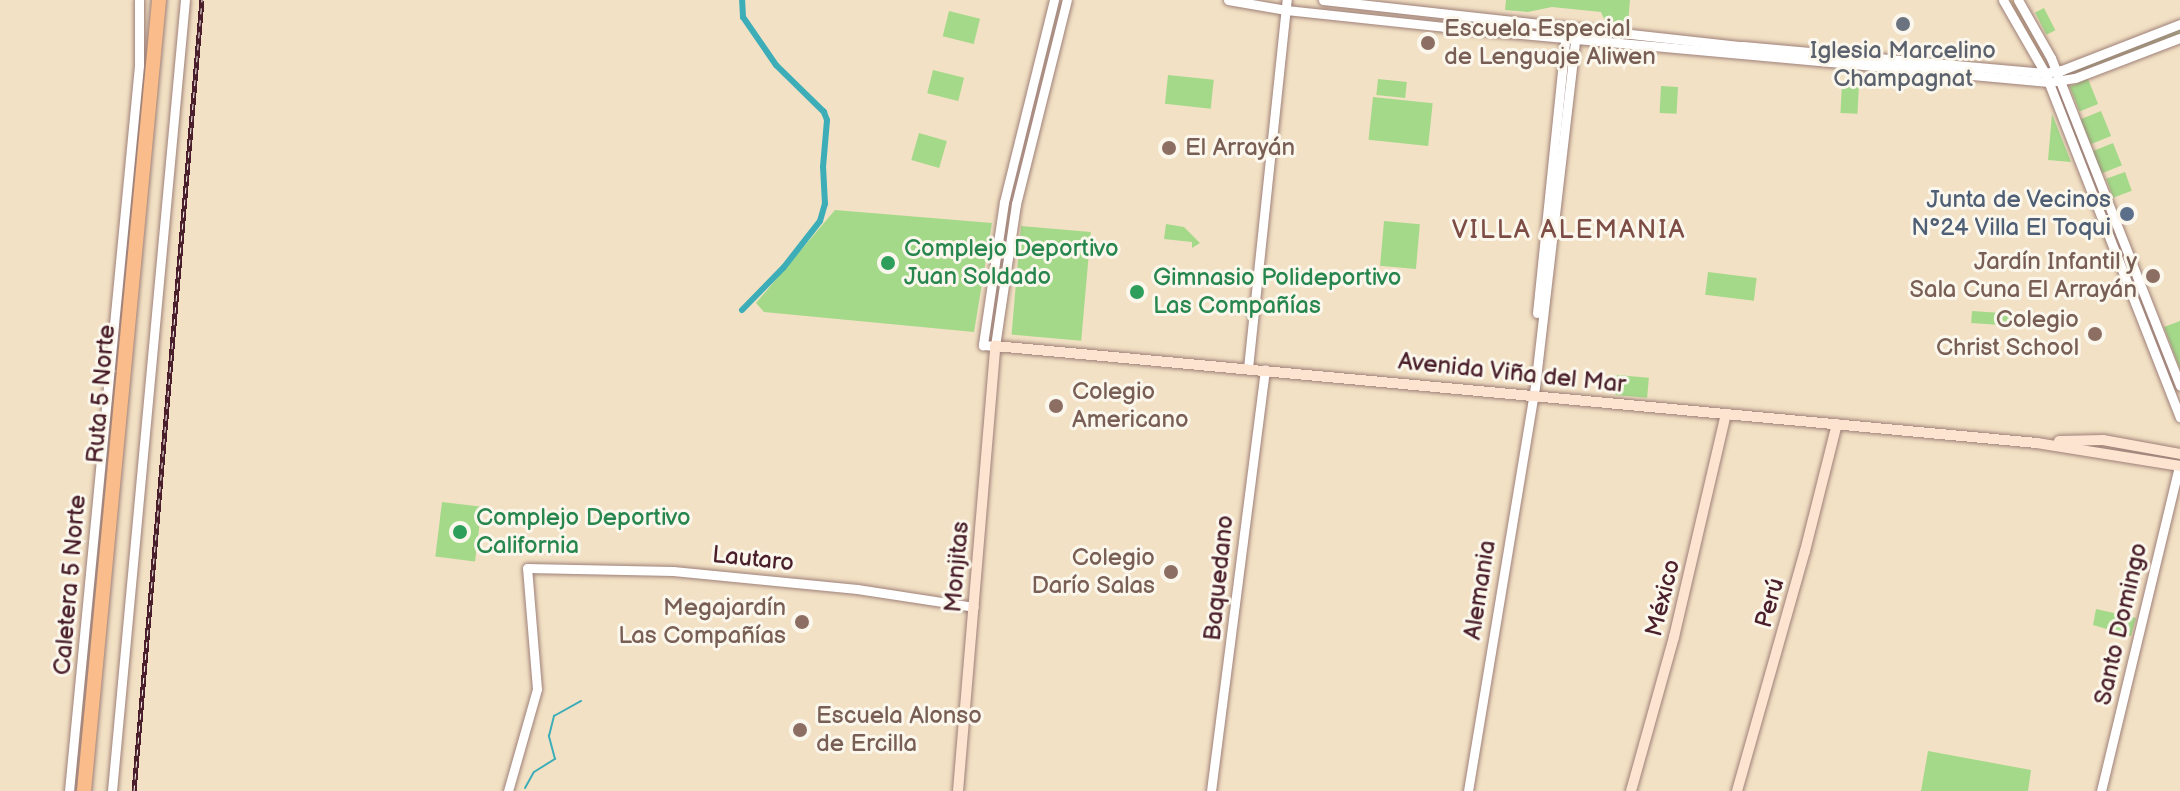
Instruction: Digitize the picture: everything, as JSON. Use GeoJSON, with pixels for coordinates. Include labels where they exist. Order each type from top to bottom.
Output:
{"type":"FeatureCollection","features":[{"type":"Feature","properties":{"kind":"highway","name":"Ruta 5 Norte"},"geometry":{"type":"LineString","coordinates":[[84,791],[159,0]]}},
{"type":"Feature","properties":{"kind":"highway","name":"Ruta 5 Norte"},"geometry":{"type":"LineString","coordinates":[[93,791],[168,0]]}},
{"type":"Feature","properties":{"kind":"main road","name":"Avenida Viña del Mar"},"geometry":{"type":"LineString","coordinates":[[995,346],[2180,454]]}},
{"type":"Feature","properties":{"kind":"main road","name":"Monjitas"},"geometry":{"type":"LineString","coordinates":[[958,791],[995,346]]}},
{"type":"Feature","properties":{"kind":"main road","name":"México"},"geometry":{"type":"LineString","coordinates":[[1631,791],[1678,623],[1726,414]]}},
{"type":"Feature","properties":{"kind":"main road","name":"Perú"},"geometry":{"type":"LineString","coordinates":[[1737,791],[1805,551],[1837,424]]}},
{"type":"Feature","properties":{"kind":"main road","name":"Avenida Viña del Mar"},"geometry":{"type":"LineString","coordinates":[[2080,444],[2180,466]]}},
{"type":"Feature","properties":{"kind":"street","name":"Caletera 5 Norte"},"geometry":{"type":"LineString","coordinates":[[69,791],[139,65],[139,0]]}},
{"type":"Feature","properties":{"kind":"street"},"geometry":{"type":"LineString","coordinates":[[112,791],[185,0]]}},
{"type":"Feature","properties":{"kind":"street","name":"Avenida Viña del Mar"},"geometry":{"type":"LineString","coordinates":[[995,346],[983,345],[1004,202],[1054,0]]}},
{"type":"Feature","properties":{"kind":"street"},"geometry":{"type":"LineString","coordinates":[[995,346],[1016,204],[1067,0]]}},
{"type":"Feature","properties":{"kind":"street"},"geometry":{"type":"LineString","coordinates":[[1228,0],[2047,77],[2180,38]]}},
{"type":"Feature","properties":{"kind":"street"},"geometry":{"type":"LineString","coordinates":[[1323,0],[1571,32]]}},
{"type":"Feature","properties":{"kind":"street"},"geometry":{"type":"LineString","coordinates":[[2003,0],[2047,77],[2180,417]]}},
{"type":"Feature","properties":{"kind":"street"},"geometry":{"type":"LineString","coordinates":[[2018,0],[2058,76],[2180,386]]}},
{"type":"Feature","properties":{"kind":"street"},"geometry":{"type":"LineString","coordinates":[[1248,368],[1286,5]]}},
{"type":"Feature","properties":{"kind":"street"},"geometry":{"type":"LineString","coordinates":[[2058,76],[2180,24]]}},
{"type":"Feature","properties":{"kind":"street","name":"Alemania"},"geometry":{"type":"LineString","coordinates":[[1468,791],[1532,396],[1571,32]]}},
{"type":"Feature","properties":{"kind":"street","name":"Baquedano"},"geometry":{"type":"LineString","coordinates":[[1211,791],[1265,369]]}},
{"type":"Feature","properties":{"kind":"street","name":"Santo Domingo"},"geometry":{"type":"LineString","coordinates":[[2101,791],[2180,466]]}},
{"type":"Feature","properties":{"kind":"street","name":"Lautaro"},"geometry":{"type":"LineString","coordinates":[[508,791],[537,689],[527,568],[673,571],[857,589],[974,607]]}},
{"type":"Feature","properties":{"kind":"green space"},"geometry":{"type":"Polygon","coordinates":[[[1506,0],[1630,0],[1628,23],[1605,21],[1601,12],[1552,7],[1528,12],[1505,10],[1506,0]]]}},
{"type":"Feature","properties":{"kind":"green space"},"geometry":{"type":"Polygon","coordinates":[[[2044,8],[2055,30],[2046,35],[2035,13],[2044,8]]]}},
{"type":"Feature","properties":{"kind":"green space"},"geometry":{"type":"Polygon","coordinates":[[[949,11],[980,19],[974,44],[943,36],[949,11]]]}},
{"type":"Feature","properties":{"kind":"green space"},"geometry":{"type":"Polygon","coordinates":[[[2180,26],[2180,34],[2067,76],[2062,74],[2180,26]]]}},
{"type":"Feature","properties":{"kind":"green space"},"geometry":{"type":"Polygon","coordinates":[[[933,70],[964,78],[958,101],[927,93],[933,70]]]}},
{"type":"Feature","properties":{"kind":"green space"},"geometry":{"type":"Polygon","coordinates":[[[1168,75],[1214,80],[1211,109],[1165,104],[1168,75]]]}},
{"type":"Feature","properties":{"kind":"green space"},"geometry":{"type":"Polygon","coordinates":[[[1378,79],[1407,82],[1405,98],[1376,95],[1378,79]]]}},
{"type":"Feature","properties":{"kind":"green space"},"geometry":{"type":"Polygon","coordinates":[[[2088,79],[2098,104],[2080,112],[2069,86],[2088,79]]]}},
{"type":"Feature","properties":{"kind":"green space"},"geometry":{"type":"Polygon","coordinates":[[[1842,84],[1859,85],[1857,114],[1840,113],[1842,84]]]}},
{"type":"Feature","properties":{"kind":"green space"},"geometry":{"type":"Polygon","coordinates":[[[1661,86],[1678,87],[1677,114],[1660,113],[1661,86]]]}},
{"type":"Feature","properties":{"kind":"green space"},"geometry":{"type":"Polygon","coordinates":[[[1373,97],[1433,103],[1428,146],[1369,140],[1373,97]]]}},
{"type":"Feature","properties":{"kind":"green space"},"geometry":{"type":"Polygon","coordinates":[[[2101,111],[2111,136],[2091,144],[2081,119],[2101,111]]]}},
{"type":"Feature","properties":{"kind":"green space"},"geometry":{"type":"Polygon","coordinates":[[[2052,114],[2071,162],[2048,160],[2052,114]]]}},
{"type":"Feature","properties":{"kind":"green space"},"geometry":{"type":"Polygon","coordinates":[[[919,133],[947,141],[939,168],[911,160],[919,133]]]}},
{"type":"Feature","properties":{"kind":"green space"},"geometry":{"type":"Polygon","coordinates":[[[2113,143],[2122,165],[2102,173],[2093,151],[2113,143]]]}},
{"type":"Feature","properties":{"kind":"green space"},"geometry":{"type":"Polygon","coordinates":[[[2125,172],[2132,191],[2113,198],[2106,179],[2125,172]]]}},
{"type":"Feature","properties":{"kind":"green space","name":"Complejo Deportivo Juan Soldado"},"geometry":{"type":"Polygon","coordinates":[[[835,210],[992,223],[974,332],[764,312],[756,303],[835,210]]]}},
{"type":"Feature","properties":{"kind":"green space"},"geometry":{"type":"Polygon","coordinates":[[[1384,221],[1420,224],[1416,269],[1380,266],[1384,221]]]}},
{"type":"Feature","properties":{"kind":"green space"},"geometry":{"type":"Polygon","coordinates":[[[1166,224],[1184,227],[1200,243],[1192,248],[1192,242],[1164,239],[1166,224]]]}},
{"type":"Feature","properties":{"kind":"green space","name":"Complejo Deportivo Juan Soldado"},"geometry":{"type":"Polygon","coordinates":[[[1021,226],[1091,232],[1081,341],[1012,335],[1021,226]]]}},
{"type":"Feature","properties":{"kind":"green space"},"geometry":{"type":"Polygon","coordinates":[[[1708,272],[1757,278],[1754,301],[1705,295],[1708,272]]]}},
{"type":"Feature","properties":{"kind":"green space"},"geometry":{"type":"Polygon","coordinates":[[[1972,311],[2016,314],[2015,326],[1971,323],[1972,311]]]}},
{"type":"Feature","properties":{"kind":"green space"},"geometry":{"type":"Polygon","coordinates":[[[2180,321],[2180,369],[2164,327],[2180,321]]]}},
{"type":"Feature","properties":{"kind":"green space"},"geometry":{"type":"Polygon","coordinates":[[[1617,375],[1649,378],[1647,398],[1615,395],[1617,375]]]}},
{"type":"Feature","properties":{"kind":"green space","name":"Complejo Deportivo California"},"geometry":{"type":"Polygon","coordinates":[[[442,502],[482,507],[475,561],[435,557],[442,502]]]}},
{"type":"Feature","properties":{"kind":"green space"},"geometry":{"type":"Polygon","coordinates":[[[2096,609],[2136,618],[2131,636],[2093,625],[2096,609]]]}},
{"type":"Feature","properties":{"kind":"green space"},"geometry":{"type":"Polygon","coordinates":[[[1928,751],[2031,770],[2028,791],[1921,791],[1928,751]]]}},
{"type":"Feature","properties":{"kind":"sand"},"geometry":{"type":"Polygon","coordinates":[[[2008,0],[2015,0],[2049,67],[2044,66],[2008,0]]]}},
{"type":"Feature","properties":{"kind":"waterway"},"geometry":{"type":"LineString","coordinates":[[742,0],[743,17],[776,65],[824,112],[827,120],[823,167],[825,204],[820,221],[784,267],[742,310]]}},
{"type":"Feature","properties":{"kind":"waterway"},"geometry":{"type":"LineString","coordinates":[[525,788],[534,772],[555,759],[549,736],[554,716],[581,701]]}},
{"type":"Feature","properties":{"kind":"railway"},"geometry":{"type":"LineString","coordinates":[[134,791],[202,0]]}},
{"type":"Feature","properties":{"kind":"place","name":"Iglesia Marcelino Champagnat"},"geometry":{"type":"Point","coordinates":[1903,24]}},
{"type":"Feature","properties":{"kind":"place","name":"Escuela Especial de Lenguaje Aliwen"},"geometry":{"type":"Point","coordinates":[1428,43]}},
{"type":"Feature","properties":{"kind":"place","name":"El Arrayán"},"geometry":{"type":"Point","coordinates":[1169,148]}},
{"type":"Feature","properties":{"kind":"place","name":"Junta de Vecinos N°24 Villa El Toqui"},"geometry":{"type":"Point","coordinates":[2127,214]}},
{"type":"Feature","properties":{"kind":"place","name":"Complejo Deportivo Juan Soldado"},"geometry":{"type":"Point","coordinates":[888,263]}},
{"type":"Feature","properties":{"kind":"place","name":"Jardín Infantil y Sala Cuna El Arrayán"},"geometry":{"type":"Point","coordinates":[2153,276]}},
{"type":"Feature","properties":{"kind":"place","name":"Gimnasio Polideportivo Las Compañías"},"geometry":{"type":"Point","coordinates":[1137,292]}},
{"type":"Feature","properties":{"kind":"place","name":"Colegio Christ School"},"geometry":{"type":"Point","coordinates":[2095,334]}},
{"type":"Feature","properties":{"kind":"place","name":"Colegio Americano"},"geometry":{"type":"Point","coordinates":[1056,406]}},
{"type":"Feature","properties":{"kind":"place","name":"Complejo Deportivo California"},"geometry":{"type":"Point","coordinates":[460,532]}},
{"type":"Feature","properties":{"kind":"place","name":"Colegio Darío Salas"},"geometry":{"type":"Point","coordinates":[1171,572]}},
{"type":"Feature","properties":{"kind":"place","name":"Megajardín Las Compañías"},"geometry":{"type":"Point","coordinates":[802,622]}},
{"type":"Feature","properties":{"kind":"place","name":"Escuela Alonso de Ercilla"},"geometry":{"type":"Point","coordinates":[800,730]}},
{"type":"Feature","properties":{"kind":"district","name":"VILLA ALEMANIA"},"geometry":{"type":"Point","coordinates":[1569,231]}}]}
